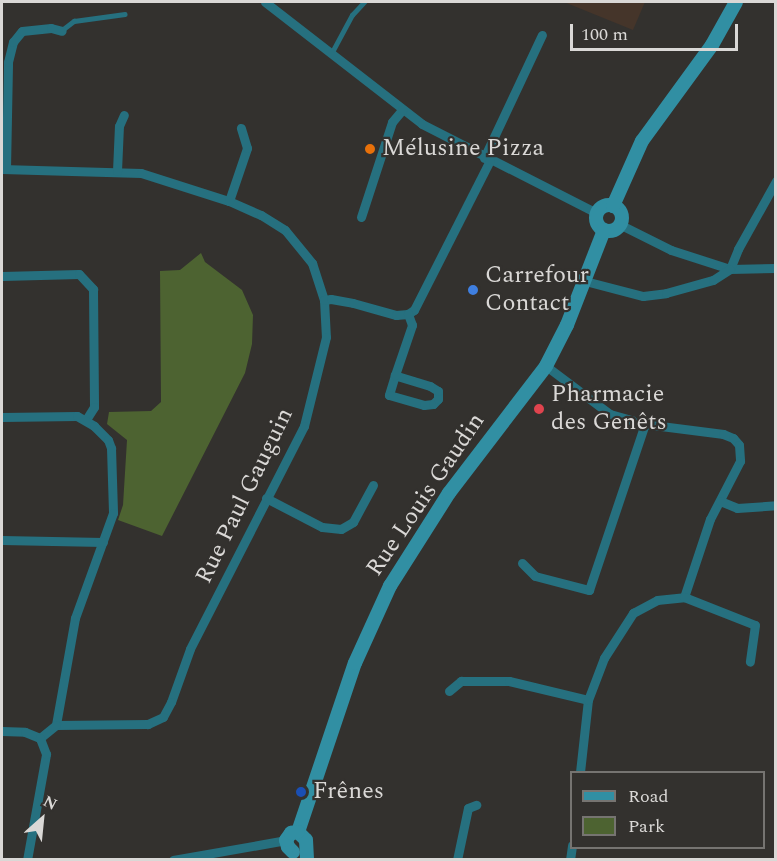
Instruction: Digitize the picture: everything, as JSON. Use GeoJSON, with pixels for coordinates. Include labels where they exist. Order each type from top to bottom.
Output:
{"type":"FeatureCollection","features":[{"type":"Feature","properties":{"kind":"street"},"geometry":{"type":"LineString","coordinates":[[265,2],[422,124],[597,213]]}},
{"type":"Feature","properties":{"kind":"street"},"geometry":{"type":"LineString","coordinates":[[613,206],[642,141],[712,45],[736,2]]}},
{"type":"Feature","properties":{"kind":"street"},"geometry":{"type":"LineString","coordinates":[[4,169],[8,62],[13,42],[22,31],[51,28],[62,31]]}},
{"type":"Feature","properties":{"kind":"street"},"geometry":{"type":"LineString","coordinates":[[324,300],[353,303],[396,315],[408,314],[418,303],[487,159],[542,35]]}},
{"type":"Feature","properties":{"kind":"street"},"geometry":{"type":"LineString","coordinates":[[362,217],[392,122],[402,110]]}},
{"type":"Feature","properties":{"kind":"street"},"geometry":{"type":"LineString","coordinates":[[117,171],[118,126],[124,116]]}},
{"type":"Feature","properties":{"kind":"street"},"geometry":{"type":"LineString","coordinates":[[230,201],[247,148],[241,128]]}},
{"type":"Feature","properties":{"kind":"street","name":"Rue Paul Gauguin"},"geometry":{"type":"LineString","coordinates":[[4,169],[141,173],[230,201],[261,214],[285,230],[312,263],[324,300],[326,337],[304,426],[190,648],[171,702],[163,717],[148,724],[56,725]]}},
{"type":"Feature","properties":{"kind":"street"},"geometry":{"type":"LineString","coordinates":[[585,281],[643,296],[666,293],[713,280],[730,269],[776,181]]}},
{"type":"Feature","properties":{"kind":"street"},"geometry":{"type":"LineString","coordinates":[[607,205],[613,206],[620,210],[621,225],[610,231],[604,230],[596,220],[597,213],[607,205]]}},
{"type":"Feature","properties":{"kind":"street"},"geometry":{"type":"LineString","coordinates":[[621,225],[671,250],[730,269],[776,268]]}},
{"type":"Feature","properties":{"kind":"street","name":"Rue Louis Gaudin"},"geometry":{"type":"LineString","coordinates":[[297,852],[291,833],[298,832],[355,663],[390,586],[449,493],[546,366],[567,325],[604,230]]}},
{"type":"Feature","properties":{"kind":"street"},"geometry":{"type":"LineString","coordinates":[[2,276],[79,274],[93,289],[93,407],[86,420]]}},
{"type":"Feature","properties":{"kind":"street"},"geometry":{"type":"LineString","coordinates":[[395,375],[430,386],[438,391],[438,399],[433,404],[424,405],[389,395],[395,375],[412,325],[408,314]]}},
{"type":"Feature","properties":{"kind":"street"},"geometry":{"type":"LineString","coordinates":[[546,366],[610,414],[645,424],[723,434],[733,438],[739,445],[740,461],[710,519],[684,597]]}},
{"type":"Feature","properties":{"kind":"street"},"geometry":{"type":"LineString","coordinates":[[2,417],[77,416],[86,420],[108,440],[111,448],[113,513],[75,618],[56,725],[40,738]]}},
{"type":"Feature","properties":{"kind":"street"},"geometry":{"type":"LineString","coordinates":[[522,563],[535,576],[589,590],[645,424]]}},
{"type":"Feature","properties":{"kind":"street"},"geometry":{"type":"LineString","coordinates":[[266,498],[322,527],[341,529],[353,522],[373,485]]}},
{"type":"Feature","properties":{"kind":"street"},"geometry":{"type":"LineString","coordinates":[[720,501],[737,508],[776,505]]}},
{"type":"Feature","properties":{"kind":"street"},"geometry":{"type":"LineString","coordinates":[[2,540],[103,542]]}},
{"type":"Feature","properties":{"kind":"street"},"geometry":{"type":"LineString","coordinates":[[580,771],[588,700],[604,658],[633,613],[657,600],[684,597],[755,625],[750,662]]}},
{"type":"Feature","properties":{"kind":"street"},"geometry":{"type":"LineString","coordinates":[[449,690],[461,681],[509,681],[588,700]]}},
{"type":"Feature","properties":{"kind":"street"},"geometry":{"type":"LineString","coordinates":[[2,731],[25,732],[40,738],[46,754],[27,860]]}},
{"type":"Feature","properties":{"kind":"street"},"geometry":{"type":"LineString","coordinates":[[457,860],[468,808],[476,805]]}},
{"type":"Feature","properties":{"kind":"street"},"geometry":{"type":"LineString","coordinates":[[173,860],[297,852]]}},
{"type":"Feature","properties":{"kind":"lane"},"geometry":{"type":"LineString","coordinates":[[331,54],[352,15],[364,2]]}},
{"type":"Feature","properties":{"kind":"lane"},"geometry":{"type":"LineString","coordinates":[[62,31],[74,21],[125,14]]}},
{"type":"Feature","properties":{"kind":"shaded area"},"geometry":{"type":"Polygon","coordinates":[[[564,2],[645,2],[633,30],[564,2]]]}},
{"type":"Feature","properties":{"kind":"green space"},"geometry":{"type":"Polygon","coordinates":[[[201,253],[205,262],[242,290],[253,315],[252,344],[245,373],[162,536],[118,520],[123,505],[127,440],[107,424],[109,412],[151,411],[161,402],[160,271],[180,270],[201,253]]]}},
{"type":"Feature","properties":{"kind":"place","name":"Mélusine Pizza"},"geometry":{"type":"Point","coordinates":[370,149]}},
{"type":"Feature","properties":{"kind":"place","name":"Carrefour Contact"},"geometry":{"type":"Point","coordinates":[473,290]}},
{"type":"Feature","properties":{"kind":"place","name":"Pharmacie des Genêts"},"geometry":{"type":"Point","coordinates":[539,409]}},
{"type":"Feature","properties":{"kind":"place","name":"Frênes"},"geometry":{"type":"Point","coordinates":[301,792]}}]}
